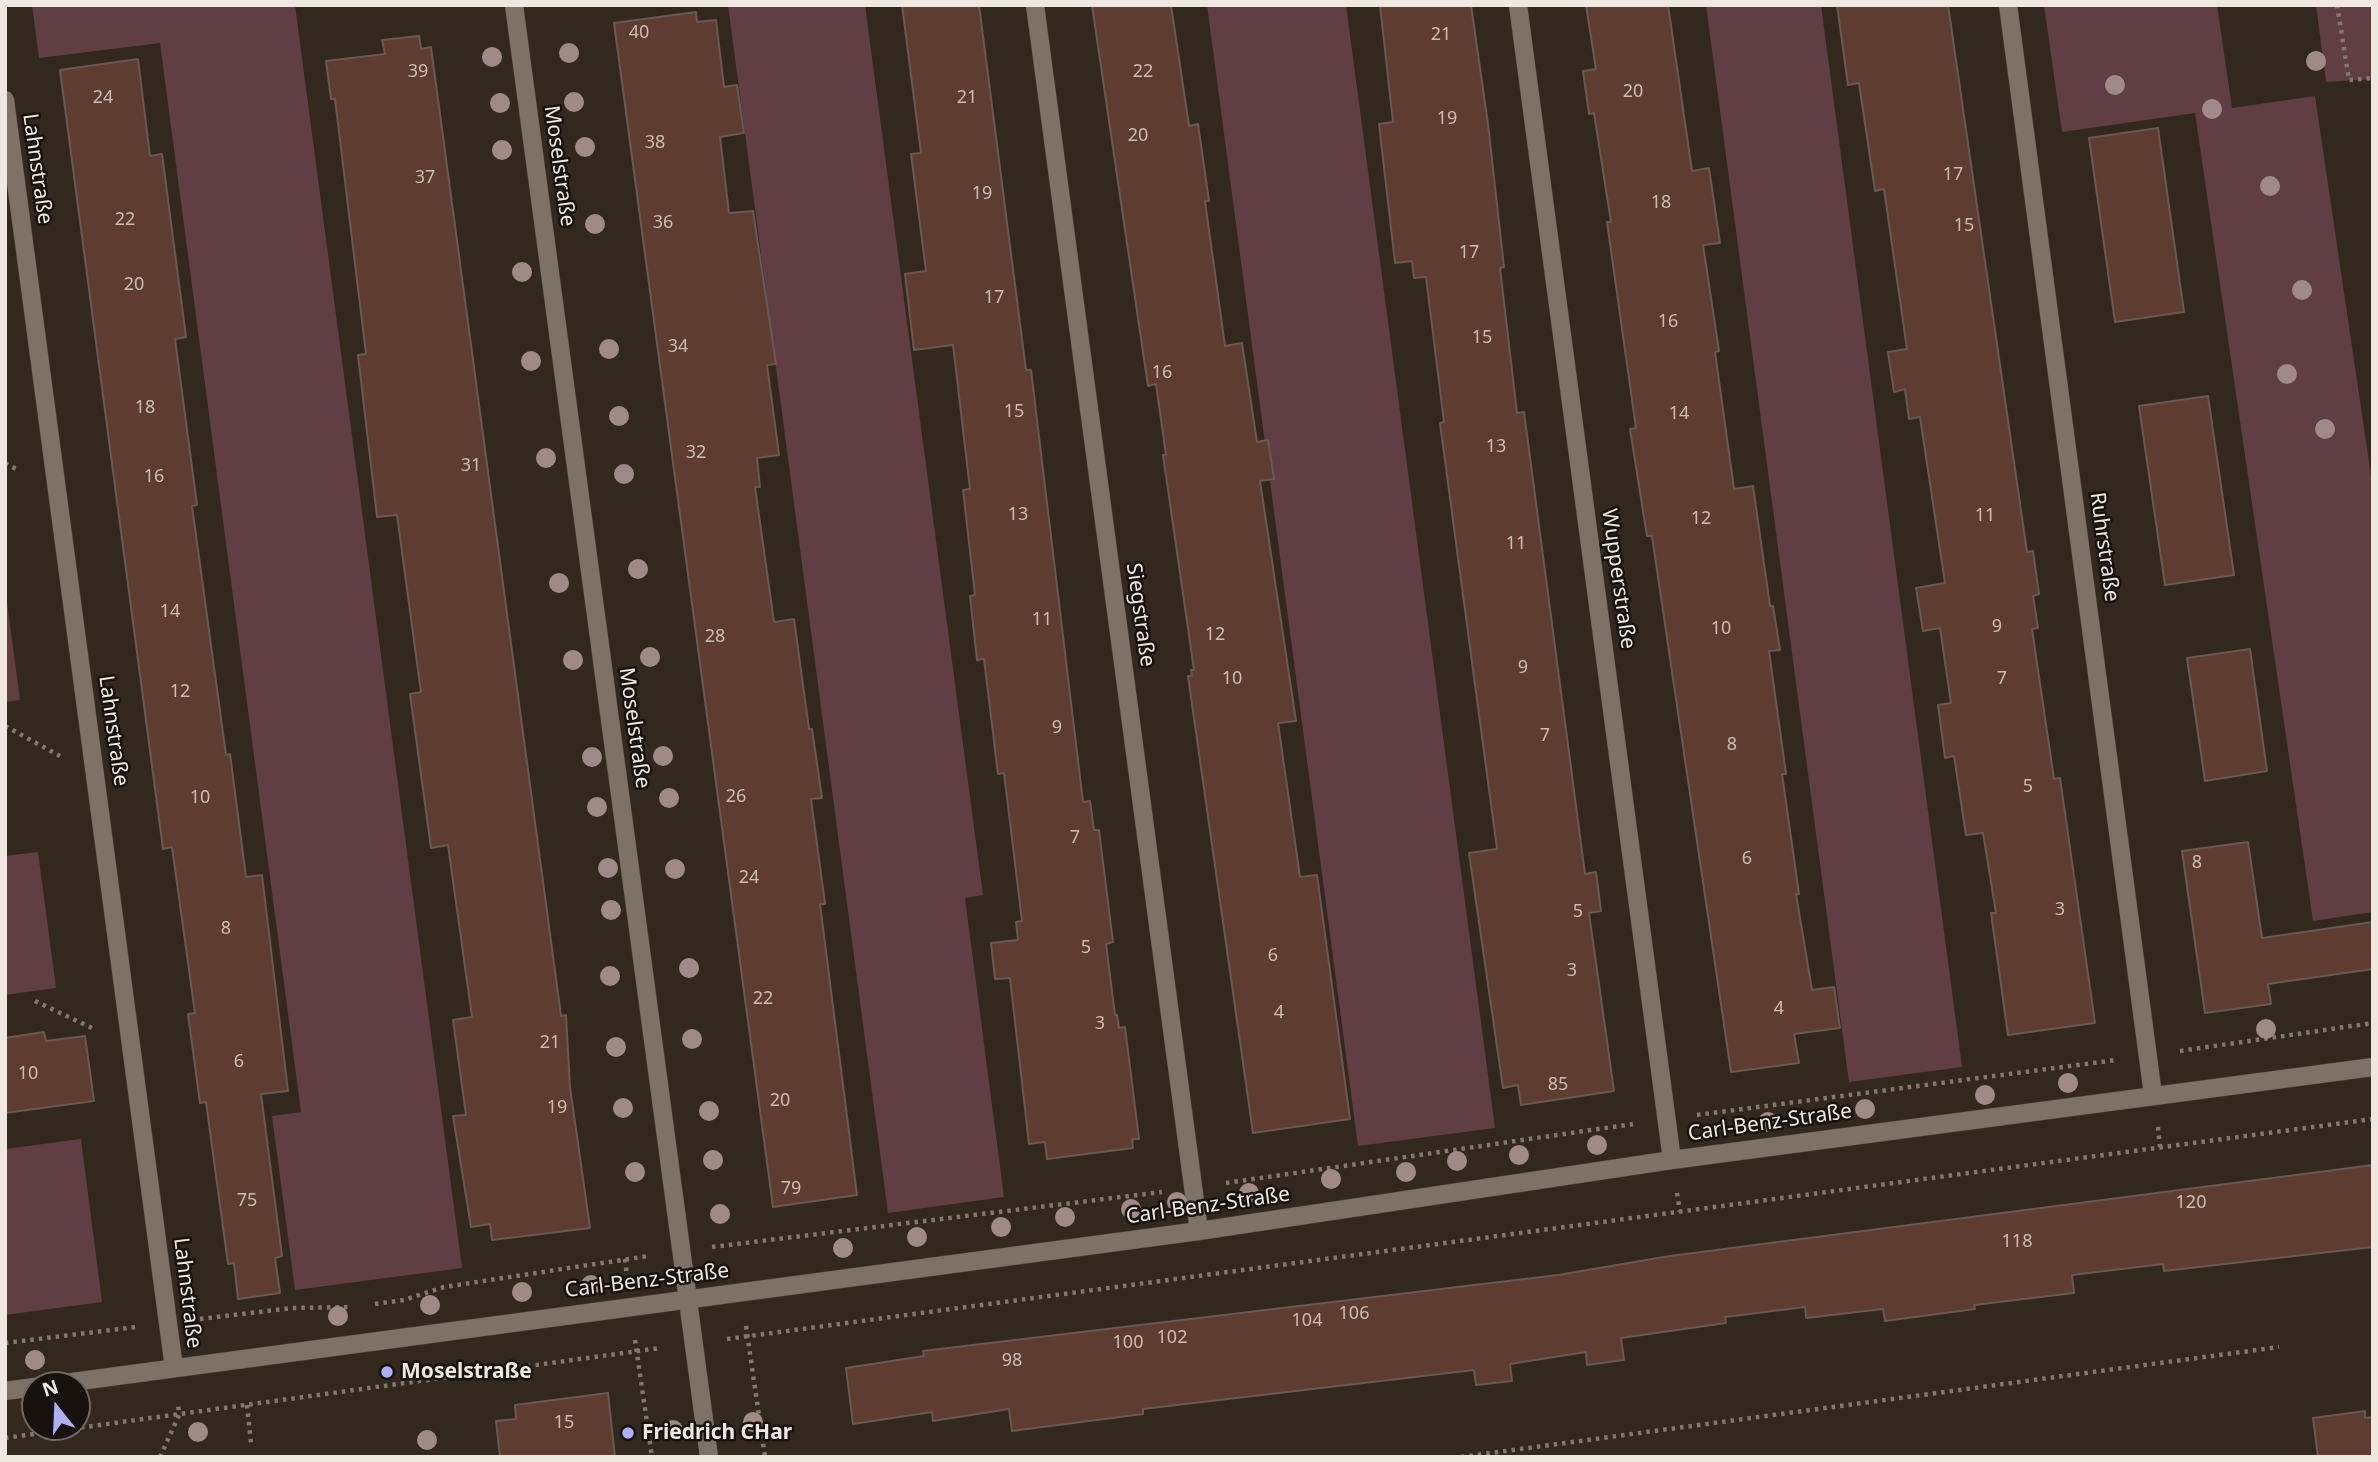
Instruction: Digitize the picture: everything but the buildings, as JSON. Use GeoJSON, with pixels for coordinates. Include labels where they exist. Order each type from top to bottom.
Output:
{"type":"FeatureCollection","features":[{"type":"Feature","properties":{"kind":"street","name":"Moselstraße"},"geometry":{"type":"LineString","coordinates":[[514,5],[709,1457]]}},
{"type":"Feature","properties":{"kind":"street","name":"Siegstraße"},"geometry":{"type":"LineString","coordinates":[[1035,5],[1199,1231]]}},
{"type":"Feature","properties":{"kind":"street","name":"Wupperstraße"},"geometry":{"type":"LineString","coordinates":[[1518,5],[1672,1160]]}},
{"type":"Feature","properties":{"kind":"street","name":"Ruhrstraße"},"geometry":{"type":"LineString","coordinates":[[2008,5],[2153,1095]]}},
{"type":"Feature","properties":{"kind":"street","name":"Lahnstraße"},"geometry":{"type":"LineString","coordinates":[[5,100],[174,1368]]}},
{"type":"Feature","properties":{"kind":"street","name":"Carl-Benz-Straße"},"geometry":{"type":"LineString","coordinates":[[91,1379],[1199,1231],[1672,1160],[2373,1067]]}},
{"type":"Feature","properties":{"kind":"path"},"geometry":{"type":"LineString","coordinates":[[2337,5],[2348,80],[2373,78]]}},
{"type":"Feature","properties":{"kind":"path"},"geometry":{"type":"LineString","coordinates":[[5,726],[96,775]]}},
{"type":"Feature","properties":{"kind":"path"},"geometry":{"type":"LineString","coordinates":[[35,1001],[132,1047]]}},
{"type":"Feature","properties":{"kind":"path"},"geometry":{"type":"LineString","coordinates":[[5,1343],[292,1308],[352,1307],[404,1300],[444,1287],[681,1251],[1193,1188],[1667,1119],[2373,1023]]}},
{"type":"Feature","properties":{"kind":"path"},"geometry":{"type":"LineString","coordinates":[[5,1438],[693,1343],[2373,1119]]}},
{"type":"Feature","properties":{"kind":"path"},"geometry":{"type":"LineString","coordinates":[[748,1337],[765,1457]]}},
{"type":"Feature","properties":{"kind":"path"},"geometry":{"type":"LineString","coordinates":[[1461,1457],[2279,1347]]}},
{"type":"Feature","properties":{"kind":"path"},"geometry":{"type":"LineString","coordinates":[[637,1352],[652,1457]]}},
{"type":"Feature","properties":{"kind":"path"},"geometry":{"type":"LineString","coordinates":[[247,1405],[251,1443]]}},
{"type":"Feature","properties":{"kind":"path"},"geometry":{"type":"LineString","coordinates":[[160,1457],[179,1415]]}},
{"type":"Feature","properties":{"kind":"shaded area"},"geometry":{"type":"Polygon","coordinates":[[[32,5],[295,5],[462,1268],[295,1290],[272,1116],[301,1112],[160,43],[39,58],[32,5]]]}},
{"type":"Feature","properties":{"kind":"shaded area"},"geometry":{"type":"Polygon","coordinates":[[[728,5],[865,5],[983,895],[965,898],[1004,1197],[888,1213],[728,5]]]}},
{"type":"Feature","properties":{"kind":"shaded area"},"geometry":{"type":"Polygon","coordinates":[[[1207,5],[1346,5],[1495,1128],[1358,1146],[1207,5]]]}},
{"type":"Feature","properties":{"kind":"shaded area"},"geometry":{"type":"Polygon","coordinates":[[[1706,5],[1821,5],[1962,1067],[1849,1082],[1706,5]]]}},
{"type":"Feature","properties":{"kind":"shaded area"},"geometry":{"type":"Polygon","coordinates":[[[2044,5],[2217,5],[2232,108],[2315,96],[2373,489],[2373,912],[2313,921],[2195,113],[2062,132],[2044,5]]]}},
{"type":"Feature","properties":{"kind":"shaded area"},"geometry":{"type":"Polygon","coordinates":[[[2316,5],[2373,5],[2373,79],[2326,82],[2316,5]]]}},
{"type":"Feature","properties":{"kind":"shaded area"},"geometry":{"type":"Polygon","coordinates":[[[5,587],[20,700],[5,702],[5,587]]]}},
{"type":"Feature","properties":{"kind":"shaded area"},"geometry":{"type":"Polygon","coordinates":[[[38,852],[56,988],[5,995],[5,856],[38,852]]]}},
{"type":"Feature","properties":{"kind":"shaded area"},"geometry":{"type":"Polygon","coordinates":[[[81,1139],[102,1302],[5,1315],[5,1149],[81,1139]]]}},
{"type":"Feature","properties":{"kind":"place","name":"Moselstraße"},"geometry":{"type":"Point","coordinates":[387,1372]}},
{"type":"Feature","properties":{"kind":"place","name":"Friedrich CHar"},"geometry":{"type":"Point","coordinates":[628,1433]}}]}
